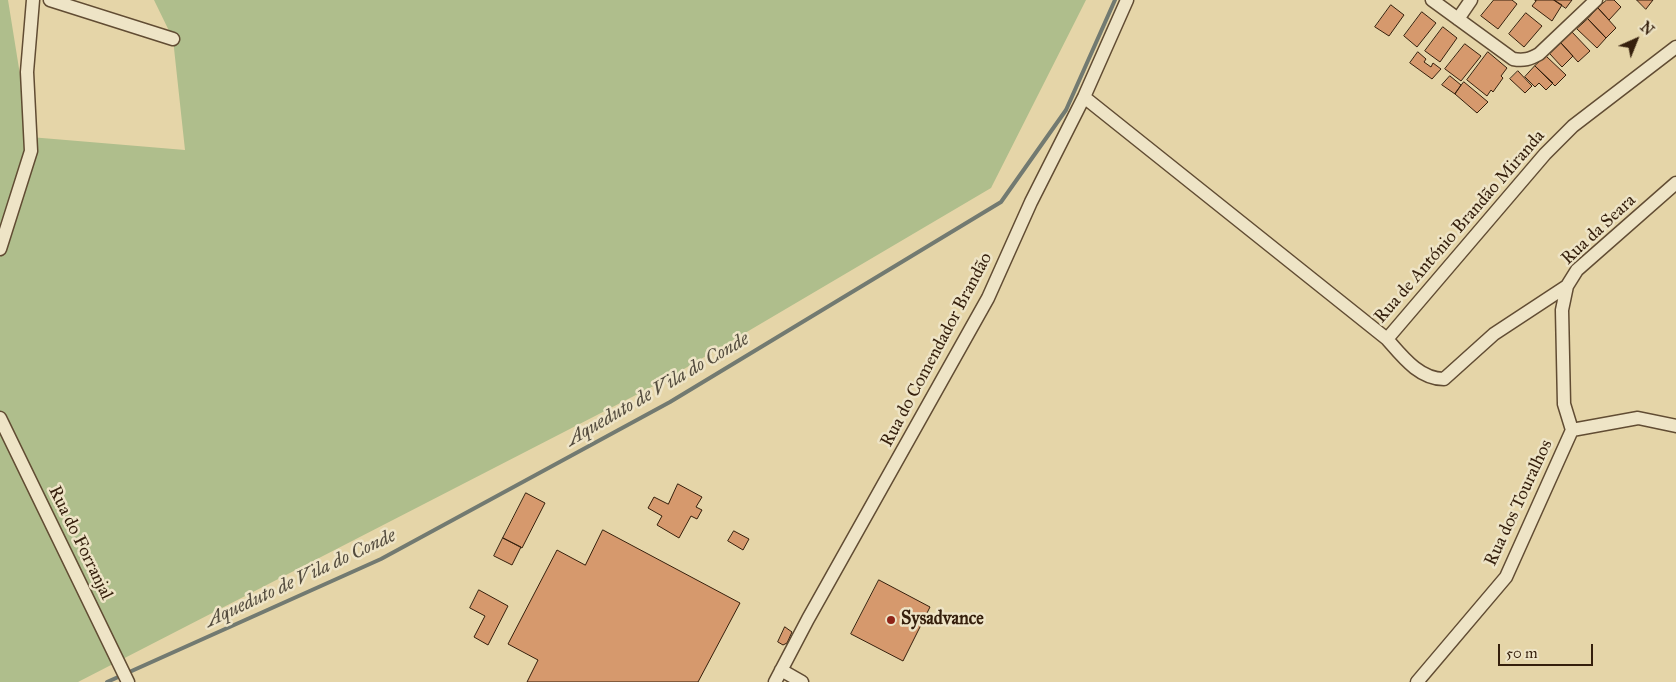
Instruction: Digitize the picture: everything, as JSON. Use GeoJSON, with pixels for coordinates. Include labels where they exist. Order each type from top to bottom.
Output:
{"type":"FeatureCollection","features":[{"type":"Feature","properties":{"kind":"street"},"geometry":{"type":"LineString","coordinates":[[0,249],[31,152],[27,72],[33,0]]}},
{"type":"Feature","properties":{"kind":"street"},"geometry":{"type":"LineString","coordinates":[[50,0],[173,39]]}},
{"type":"Feature","properties":{"kind":"street","name":"Rua do Comendador Brandão"},"geometry":{"type":"LineString","coordinates":[[775,682],[808,619],[988,298],[1031,202],[1084,97],[1127,0]]}},
{"type":"Feature","properties":{"kind":"street"},"geometry":{"type":"LineString","coordinates":[[1432,0],[1513,59],[1528,59],[1539,54],[1596,0]]}},
{"type":"Feature","properties":{"kind":"street"},"geometry":{"type":"LineString","coordinates":[[1458,19],[1471,0]]}},
{"type":"Feature","properties":{"kind":"street","name":"Rua de António Brandão Miranda"},"geometry":{"type":"LineString","coordinates":[[1084,97],[1387,340],[1545,154],[1574,126],[1676,47]]}},
{"type":"Feature","properties":{"kind":"street","name":"Rua da Seara"},"geometry":{"type":"LineString","coordinates":[[1572,430],[1564,404],[1562,310],[1568,286],[1577,270],[1676,183]]}},
{"type":"Feature","properties":{"kind":"street"},"geometry":{"type":"LineString","coordinates":[[1387,340],[1414,368],[1434,379],[1444,379],[1494,334],[1568,286]]}},
{"type":"Feature","properties":{"kind":"street","name":"Rua do Forranjal"},"geometry":{"type":"LineString","coordinates":[[0,418],[128,682]]}},
{"type":"Feature","properties":{"kind":"street"},"geometry":{"type":"LineString","coordinates":[[1572,430],[1638,418],[1676,426]]}},
{"type":"Feature","properties":{"kind":"street","name":"Rua dos Touralhos"},"geometry":{"type":"LineString","coordinates":[[1417,682],[1506,577],[1572,430]]}},
{"type":"Feature","properties":{"kind":"street"},"geometry":{"type":"LineString","coordinates":[[782,670],[802,682]]}},
{"type":"Feature","properties":{"kind":"green space"},"geometry":{"type":"Polygon","coordinates":[[[0,0],[8,0],[30,137],[185,150],[173,39],[154,0],[1086,0],[991,188],[667,379],[78,682],[0,682],[0,0]]]}},
{"type":"Feature","properties":{"kind":"building"},"geometry":{"type":"Polygon","coordinates":[[[1494,0],[1512,0],[1517,4],[1498,29],[1481,16],[1494,0]]]}},
{"type":"Feature","properties":{"kind":"building"},"geometry":{"type":"Polygon","coordinates":[[[1535,0],[1554,0],[1562,5],[1552,21],[1532,6],[1535,0]]]}},
{"type":"Feature","properties":{"kind":"building"},"geometry":{"type":"Polygon","coordinates":[[[1554,0],[1572,0],[1566,8],[1554,0]]]}},
{"type":"Feature","properties":{"kind":"building"},"geometry":{"type":"Polygon","coordinates":[[[1607,0],[1614,0],[1621,7],[1609,20],[1598,8],[1607,0]]]}},
{"type":"Feature","properties":{"kind":"building"},"geometry":{"type":"Polygon","coordinates":[[[1637,0],[1653,0],[1646,9],[1637,0]]]}},
{"type":"Feature","properties":{"kind":"building"},"geometry":{"type":"Polygon","coordinates":[[[1391,5],[1404,15],[1389,36],[1375,27],[1391,5]]]}},
{"type":"Feature","properties":{"kind":"building"},"geometry":{"type":"Polygon","coordinates":[[[1598,8],[1616,28],[1606,38],[1588,19],[1598,8]]]}},
{"type":"Feature","properties":{"kind":"building"},"geometry":{"type":"Polygon","coordinates":[[[1422,12],[1436,23],[1417,47],[1404,36],[1422,12]]]}},
{"type":"Feature","properties":{"kind":"building"},"geometry":{"type":"Polygon","coordinates":[[[1526,13],[1542,26],[1524,47],[1509,34],[1526,13]]]}},
{"type":"Feature","properties":{"kind":"building"},"geometry":{"type":"Polygon","coordinates":[[[1588,19],[1606,38],[1597,48],[1577,29],[1588,19]]]}},
{"type":"Feature","properties":{"kind":"building"},"geometry":{"type":"Polygon","coordinates":[[[1443,27],[1457,38],[1440,62],[1425,51],[1443,27]]]}},
{"type":"Feature","properties":{"kind":"building"},"geometry":{"type":"Polygon","coordinates":[[[1572,32],[1590,51],[1578,62],[1561,43],[1572,32]]]}},
{"type":"Feature","properties":{"kind":"building"},"geometry":{"type":"Polygon","coordinates":[[[1561,43],[1573,56],[1562,67],[1550,54],[1561,43]]]}},
{"type":"Feature","properties":{"kind":"building"},"geometry":{"type":"Polygon","coordinates":[[[1465,44],[1481,56],[1461,81],[1445,69],[1465,44]]]}},
{"type":"Feature","properties":{"kind":"building"},"geometry":{"type":"Polygon","coordinates":[[[1418,52],[1426,59],[1424,62],[1431,67],[1433,63],[1441,69],[1432,79],[1410,63],[1418,52]]]}},
{"type":"Feature","properties":{"kind":"building"},"geometry":{"type":"Polygon","coordinates":[[[1488,52],[1507,68],[1501,76],[1503,78],[1493,92],[1491,90],[1487,96],[1467,80],[1488,52]]]}},
{"type":"Feature","properties":{"kind":"building"},"geometry":{"type":"Polygon","coordinates":[[[1546,56],[1566,75],[1555,86],[1535,66],[1546,56]]]}},
{"type":"Feature","properties":{"kind":"building"},"geometry":{"type":"Polygon","coordinates":[[[1535,66],[1553,83],[1546,90],[1539,83],[1535,87],[1525,77],[1535,66]]]}},
{"type":"Feature","properties":{"kind":"building"},"geometry":{"type":"Polygon","coordinates":[[[1518,71],[1532,86],[1525,93],[1510,79],[1518,71]]]}},
{"type":"Feature","properties":{"kind":"building"},"geometry":{"type":"Polygon","coordinates":[[[1450,76],[1461,85],[1455,94],[1442,85],[1450,76]]]}},
{"type":"Feature","properties":{"kind":"building"},"geometry":{"type":"Polygon","coordinates":[[[1464,82],[1488,102],[1477,113],[1455,94],[1464,82]]]}},
{"type":"Feature","properties":{"kind":"building"},"geometry":{"type":"Polygon","coordinates":[[[678,484],[702,497],[696,507],[702,510],[697,519],[691,516],[679,538],[657,525],[662,516],[648,508],[654,497],[668,504],[678,484]]]}},
{"type":"Feature","properties":{"kind":"building"},"geometry":{"type":"Polygon","coordinates":[[[526,493],[545,503],[522,548],[503,538],[526,493]]]}},
{"type":"Feature","properties":{"kind":"building"},"geometry":{"type":"Polygon","coordinates":[[[603,530],[740,603],[698,682],[527,682],[538,660],[508,644],[557,550],[585,565],[603,530]]]}},
{"type":"Feature","properties":{"kind":"building"},"geometry":{"type":"Polygon","coordinates":[[[734,531],[749,539],[743,550],[728,541],[734,531]]]}},
{"type":"Feature","properties":{"kind":"building"},"geometry":{"type":"Polygon","coordinates":[[[503,538],[521,547],[512,565],[494,556],[503,538]]]}},
{"type":"Feature","properties":{"kind":"building","name":"Sysadvance"},"geometry":{"type":"Polygon","coordinates":[[[879,580],[930,607],[903,661],[851,634],[879,580]]]}},
{"type":"Feature","properties":{"kind":"building"},"geometry":{"type":"Polygon","coordinates":[[[479,590],[508,606],[488,645],[474,637],[485,616],[470,608],[479,590]]]}},
{"type":"Feature","properties":{"kind":"building"},"geometry":{"type":"Polygon","coordinates":[[[785,627],[792,632],[787,643],[783,645],[778,642],[785,627]]]}},
{"type":"Feature","properties":{"kind":"waterway","name":"Aqueduto de Vila do Conde"},"geometry":{"type":"LineString","coordinates":[[107,682],[381,559],[670,402],[1001,202],[1066,110],[1115,0]]}},
{"type":"Feature","properties":{"kind":"place","name":"Sysadvance"},"geometry":{"type":"Point","coordinates":[891,620]}}]}
